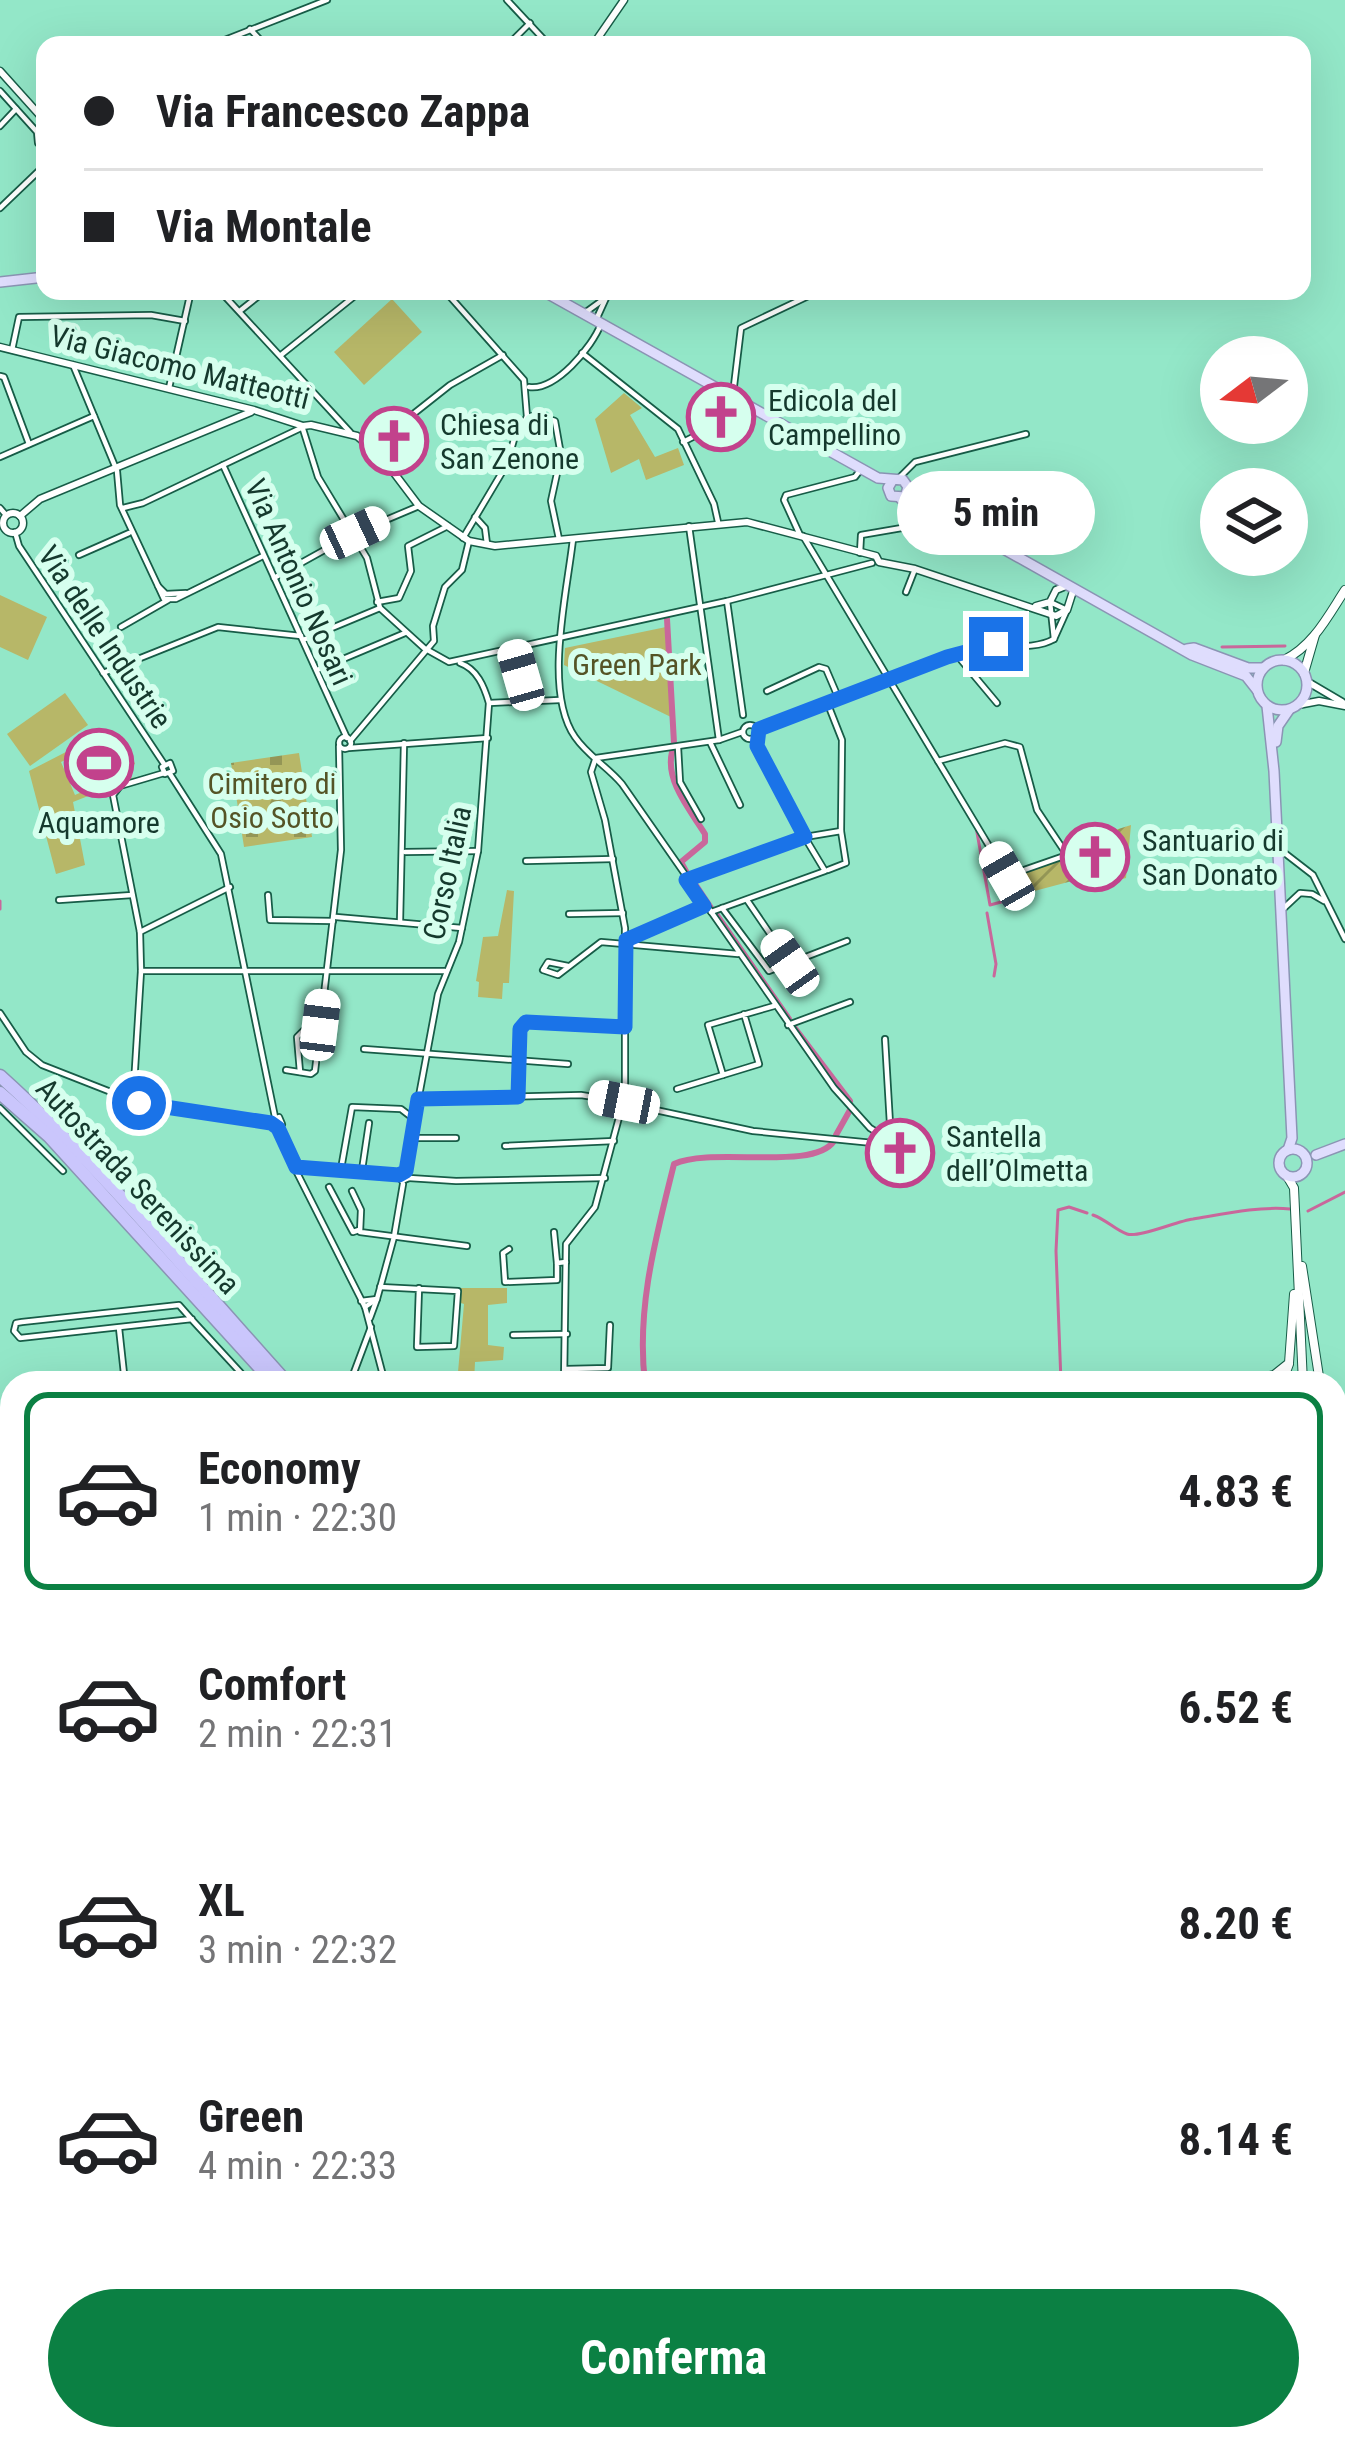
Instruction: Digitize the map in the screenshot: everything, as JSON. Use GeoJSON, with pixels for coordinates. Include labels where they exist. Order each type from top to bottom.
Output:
{"type":"FeatureCollection","features":[{"type":"Feature","properties":{"kind":"highway","name":"Autostrada Serenissima"},"geometry":{"type":"LineString","coordinates":[[0,1076],[87,1162],[276,1371]]}},
{"type":"Feature","properties":{"kind":"highway","name":"Autostrada Serenissima"},"geometry":{"type":"LineString","coordinates":[[0,1093],[64,1152],[263,1371]]}},
{"type":"Feature","properties":{"kind":"main road"},"geometry":{"type":"LineString","coordinates":[[0,282],[36,278]]}},
{"type":"Feature","properties":{"kind":"main road"},"geometry":{"type":"LineString","coordinates":[[560,300],[878,478],[902,481],[945,516]]}},
{"type":"Feature","properties":{"kind":"main road"},"geometry":{"type":"LineString","coordinates":[[878,478],[889,494],[945,516],[1192,655],[1246,676],[1267,706],[1292,1138],[1279,1163],[1294,1188]]}},
{"type":"Feature","properties":{"kind":"main road"},"geometry":{"type":"LineString","coordinates":[[889,494],[902,481]]}},
{"type":"Feature","properties":{"kind":"main road"},"geometry":{"type":"LineString","coordinates":[[900,499],[907,494],[902,481]]}},
{"type":"Feature","properties":{"kind":"main road"},"geometry":{"type":"LineString","coordinates":[[1187,650],[1194,648],[1248,668],[1264,668],[1296,654],[1316,634],[1345,590]]}},
{"type":"Feature","properties":{"kind":"main road"},"geometry":{"type":"LineString","coordinates":[[1274,771],[1276,734],[1306,695],[1316,634]]}},
{"type":"Feature","properties":{"kind":"main road"},"geometry":{"type":"LineString","coordinates":[[1284,660],[1294,662],[1306,678]]}},
{"type":"Feature","properties":{"kind":"main road"},"geometry":{"type":"LineString","coordinates":[[1257,690],[1264,668]]}},
{"type":"Feature","properties":{"kind":"main road"},"geometry":{"type":"LineString","coordinates":[[1267,706],[1294,708]]}},
{"type":"Feature","properties":{"kind":"main road"},"geometry":{"type":"LineString","coordinates":[[1292,1138],[1303,1161],[1294,1188],[1303,1371]]}},
{"type":"Feature","properties":{"kind":"main road"},"geometry":{"type":"LineString","coordinates":[[1287,1176],[1303,1161],[1345,1144]]}},
{"type":"Feature","properties":{"kind":"main road"},"geometry":{"type":"LineString","coordinates":[[1288,1150],[1303,1161]]}},
{"type":"Feature","properties":{"kind":"main road"},"geometry":{"type":"LineString","coordinates":[[1286,1371],[1293,1349],[1296,1239]]}},
{"type":"Feature","properties":{"kind":"main road"},"geometry":{"type":"LineString","coordinates":[[1296,1239],[1318,1371]]}},
{"type":"Feature","properties":{"kind":"main road"},"geometry":{"type":"LineString","coordinates":[[1279,1371],[1289,1363]]}},
{"type":"Feature","properties":{"kind":"street"},"geometry":{"type":"LineString","coordinates":[[232,36],[327,0]]}},
{"type":"Feature","properties":{"kind":"street"},"geometry":{"type":"LineString","coordinates":[[507,0],[542,36]]}},
{"type":"Feature","properties":{"kind":"street"},"geometry":{"type":"LineString","coordinates":[[599,36],[624,0]]}},
{"type":"Feature","properties":{"kind":"street"},"geometry":{"type":"LineString","coordinates":[[517,36],[530,22]]}},
{"type":"Feature","properties":{"kind":"street"},"geometry":{"type":"LineString","coordinates":[[250,28],[257,36]]}},
{"type":"Feature","properties":{"kind":"street"},"geometry":{"type":"LineString","coordinates":[[0,71],[36,111]]}},
{"type":"Feature","properties":{"kind":"street"},"geometry":{"type":"LineString","coordinates":[[0,91],[36,131]]}},
{"type":"Feature","properties":{"kind":"street"},"geometry":{"type":"LineString","coordinates":[[0,125],[16,109]]}},
{"type":"Feature","properties":{"kind":"street"},"geometry":{"type":"LineString","coordinates":[[1,204],[36,173]]}},
{"type":"Feature","properties":{"kind":"street"},"geometry":{"type":"LineString","coordinates":[[169,388],[189,300]]}},
{"type":"Feature","properties":{"kind":"street"},"geometry":{"type":"LineString","coordinates":[[229,300],[347,431]]}},
{"type":"Feature","properties":{"kind":"street"},"geometry":{"type":"LineString","coordinates":[[239,310],[253,300]]}},
{"type":"Feature","properties":{"kind":"street"},"geometry":{"type":"LineString","coordinates":[[281,355],[350,300]]}},
{"type":"Feature","properties":{"kind":"street"},"geometry":{"type":"LineString","coordinates":[[286,1070],[315,1071],[341,850],[341,765],[349,743],[434,641],[433,626],[445,587],[462,570],[475,517],[507,464],[526,417],[526,386],[453,300]]}},
{"type":"Feature","properties":{"kind":"street"},"geometry":{"type":"LineString","coordinates":[[584,314],[603,300]]}},
{"type":"Feature","properties":{"kind":"street"},"geometry":{"type":"LineString","coordinates":[[526,386],[545,386],[596,338],[605,300]]}},
{"type":"Feature","properties":{"kind":"street"},"geometry":{"type":"LineString","coordinates":[[730,418],[741,328],[800,300]]}},
{"type":"Feature","properties":{"kind":"street"},"geometry":{"type":"LineString","coordinates":[[12,350],[19,317],[151,315],[185,321]]}},
{"type":"Feature","properties":{"kind":"street","name":"Via Giacomo Matteotti"},"geometry":{"type":"LineString","coordinates":[[0,347],[254,410],[302,427],[347,431],[366,441]]}},
{"type":"Feature","properties":{"kind":"street"},"geometry":{"type":"LineString","coordinates":[[582,353],[674,424],[714,504],[718,522]]}},
{"type":"Feature","properties":{"kind":"street"},"geometry":{"type":"LineString","coordinates":[[502,355],[449,385],[407,419],[389,421],[366,441],[418,506],[466,539],[488,544],[718,522],[759,523],[1059,615]]}},
{"type":"Feature","properties":{"kind":"street"},"geometry":{"type":"LineString","coordinates":[[74,365],[115,468],[131,532],[168,600]]}},
{"type":"Feature","properties":{"kind":"street"},"geometry":{"type":"LineString","coordinates":[[0,376],[29,444]]}},
{"type":"Feature","properties":{"kind":"street"},"geometry":{"type":"LineString","coordinates":[[683,442],[752,407]]}},
{"type":"Feature","properties":{"kind":"street"},"geometry":{"type":"LineString","coordinates":[[20,516],[40,499],[254,410]]}},
{"type":"Feature","properties":{"kind":"street"},"geometry":{"type":"LineString","coordinates":[[526,417],[537,415],[555,422],[561,441],[551,501],[560,539]]}},
{"type":"Feature","properties":{"kind":"street"},"geometry":{"type":"LineString","coordinates":[[0,457],[94,416]]}},
{"type":"Feature","properties":{"kind":"street"},"geometry":{"type":"LineString","coordinates":[[123,508],[143,503],[302,427],[318,477],[367,557],[378,605],[434,657],[469,666],[483,683],[489,703],[560,700]]}},
{"type":"Feature","properties":{"kind":"street"},"geometry":{"type":"LineString","coordinates":[[902,481],[915,462],[1026,434]]}},
{"type":"Feature","properties":{"kind":"street","name":"Via Antonio Nosari"},"geometry":{"type":"LineString","coordinates":[[223,465],[349,743]]}},
{"type":"Feature","properties":{"kind":"street"},"geometry":{"type":"LineString","coordinates":[[861,469],[855,477],[786,495],[784,500],[1007,876],[1024,879]]}},
{"type":"Feature","properties":{"kind":"street"},"geometry":{"type":"LineString","coordinates":[[274,578],[355,533],[418,506]]}},
{"type":"Feature","properties":{"kind":"street"},"geometry":{"type":"LineString","coordinates":[[3,511],[20,516],[22,527],[15,532],[2,526],[3,511]]}},
{"type":"Feature","properties":{"kind":"street"},"geometry":{"type":"LineString","coordinates":[[475,517],[488,544]]}},
{"type":"Feature","properties":{"kind":"street"},"geometry":{"type":"LineString","coordinates":[[860,553],[861,535],[925,524]]}},
{"type":"Feature","properties":{"kind":"street"},"geometry":{"type":"LineString","coordinates":[[688,525],[719,740]]}},
{"type":"Feature","properties":{"kind":"street"},"geometry":{"type":"LineString","coordinates":[[103,673],[218,626],[302,638],[399,598],[411,571],[406,549],[448,526]]}},
{"type":"Feature","properties":{"kind":"street","name":"Via delle Industrie"},"geometry":{"type":"LineString","coordinates":[[15,532],[164,764],[172,764],[167,774],[221,854],[273,1120]]}},
{"type":"Feature","properties":{"kind":"street"},"geometry":{"type":"LineString","coordinates":[[80,555],[131,532]]}},
{"type":"Feature","properties":{"kind":"street"},"geometry":{"type":"LineString","coordinates":[[573,539],[561,637],[560,700],[575,738],[622,784],[774,1006],[861,1120],[904,1150]]}},
{"type":"Feature","properties":{"kind":"street"},"geometry":{"type":"LineString","coordinates":[[121,627],[264,556]]}},
{"type":"Feature","properties":{"kind":"street"},"geometry":{"type":"LineString","coordinates":[[459,662],[727,601],[874,561]]}},
{"type":"Feature","properties":{"kind":"street"},"geometry":{"type":"LineString","coordinates":[[1040,568],[1056,590]]}},
{"type":"Feature","properties":{"kind":"street"},"geometry":{"type":"LineString","coordinates":[[906,592],[914,569]]}},
{"type":"Feature","properties":{"kind":"street"},"geometry":{"type":"LineString","coordinates":[[158,586],[166,594],[186,593]]}},
{"type":"Feature","properties":{"kind":"street"},"geometry":{"type":"LineString","coordinates":[[1054,639],[1072,590],[1056,590]]}},
{"type":"Feature","properties":{"kind":"street"},"geometry":{"type":"LineString","coordinates":[[1050,602],[1056,590]]}},
{"type":"Feature","properties":{"kind":"street"},"geometry":{"type":"LineString","coordinates":[[727,601],[743,715],[825,869]]}},
{"type":"Feature","properties":{"kind":"street"},"geometry":{"type":"LineString","coordinates":[[1027,605],[1050,602]]}},
{"type":"Feature","properties":{"kind":"street"},"geometry":{"type":"LineString","coordinates":[[1050,602],[1059,615],[1054,639]]}},
{"type":"Feature","properties":{"kind":"street"},"geometry":{"type":"LineString","coordinates":[[1050,602],[1059,615]]}},
{"type":"Feature","properties":{"kind":"street"},"geometry":{"type":"LineString","coordinates":[[283,636],[296,627]]}},
{"type":"Feature","properties":{"kind":"street"},"geometry":{"type":"LineString","coordinates":[[317,670],[405,633]]}},
{"type":"Feature","properties":{"kind":"street"},"geometry":{"type":"LineString","coordinates":[[596,758],[719,740],[956,654],[996,644],[1042,645],[1054,639]]}},
{"type":"Feature","properties":{"kind":"street"},"geometry":{"type":"LineString","coordinates":[[513,648],[527,699]]}},
{"type":"Feature","properties":{"kind":"street"},"geometry":{"type":"LineString","coordinates":[[956,654],[997,704]]}},
{"type":"Feature","properties":{"kind":"street"},"geometry":{"type":"LineString","coordinates":[[767,691],[819,667],[826,669],[838,697]]}},
{"type":"Feature","properties":{"kind":"street"},"geometry":{"type":"LineString","coordinates":[[1306,678],[1345,705]]}},
{"type":"Feature","properties":{"kind":"street"},"geometry":{"type":"LineString","coordinates":[[626,942],[706,909],[722,908],[846,863],[841,831],[842,740],[827,701]]}},
{"type":"Feature","properties":{"kind":"street"},"geometry":{"type":"LineString","coordinates":[[1294,708],[1319,701],[1345,705]]}},
{"type":"Feature","properties":{"kind":"street","name":"Corso Italia"},"geometry":{"type":"LineString","coordinates":[[354,1371],[394,1237],[427,1052],[478,851],[489,703]]}},
{"type":"Feature","properties":{"kind":"street","name":"Via Antonio Nosari"},"geometry":{"type":"LineString","coordinates":[[337,717],[341,765]]}},
{"type":"Feature","properties":{"kind":"street"},"geometry":{"type":"LineString","coordinates":[[339,744],[488,738]]}},
{"type":"Feature","properties":{"kind":"street"},"geometry":{"type":"LineString","coordinates":[[710,742],[740,806]]}},
{"type":"Feature","properties":{"kind":"street"},"geometry":{"type":"LineString","coordinates":[[400,922],[404,743]]}},
{"type":"Feature","properties":{"kind":"street"},"geometry":{"type":"LineString","coordinates":[[938,761],[1005,743],[1020,747],[1037,810],[1067,855],[1007,876]]}},
{"type":"Feature","properties":{"kind":"street"},"geometry":{"type":"LineString","coordinates":[[678,747],[680,782],[701,819]]}},
{"type":"Feature","properties":{"kind":"street"},"geometry":{"type":"LineString","coordinates":[[596,758],[591,772],[624,913],[624,1103],[592,1213],[566,1244],[566,1369],[608,1368],[610,1324]]}},
{"type":"Feature","properties":{"kind":"street"},"geometry":{"type":"LineString","coordinates":[[133,1101],[140,932],[114,790],[167,774]]}},
{"type":"Feature","properties":{"kind":"street"},"geometry":{"type":"LineString","coordinates":[[686,880],[805,837],[841,831]]}},
{"type":"Feature","properties":{"kind":"street"},"geometry":{"type":"LineString","coordinates":[[1278,840],[1286,857],[1313,875],[1345,939]]}},
{"type":"Feature","properties":{"kind":"street"},"geometry":{"type":"LineString","coordinates":[[403,852],[478,851]]}},
{"type":"Feature","properties":{"kind":"street"},"geometry":{"type":"LineString","coordinates":[[526,861],[613,859]]}},
{"type":"Feature","properties":{"kind":"street"},"geometry":{"type":"LineString","coordinates":[[140,932],[230,887]]}},
{"type":"Feature","properties":{"kind":"street"},"geometry":{"type":"LineString","coordinates":[[1281,919],[1288,902],[1300,893],[1317,896],[1328,905]]}},
{"type":"Feature","properties":{"kind":"street"},"geometry":{"type":"LineString","coordinates":[[59,900],[132,895]]}},
{"type":"Feature","properties":{"kind":"street"},"geometry":{"type":"LineString","coordinates":[[268,895],[270,920],[334,919],[462,928]]}},
{"type":"Feature","properties":{"kind":"street"},"geometry":{"type":"LineString","coordinates":[[746,900],[790,963]]}},
{"type":"Feature","properties":{"kind":"street"},"geometry":{"type":"LineString","coordinates":[[722,908],[767,969],[848,941]]}},
{"type":"Feature","properties":{"kind":"street"},"geometry":{"type":"LineString","coordinates":[[569,914],[624,913]]}},
{"type":"Feature","properties":{"kind":"street"},"geometry":{"type":"LineString","coordinates":[[568,966],[598,943],[738,954]]}},
{"type":"Feature","properties":{"kind":"street"},"geometry":{"type":"LineString","coordinates":[[140,970],[247,974],[445,971]]}},
{"type":"Feature","properties":{"kind":"street"},"geometry":{"type":"LineString","coordinates":[[788,1025],[850,1002]]}},
{"type":"Feature","properties":{"kind":"street"},"geometry":{"type":"LineString","coordinates":[[723,1075],[708,1025],[774,1006]]}},
{"type":"Feature","properties":{"kind":"street"},"geometry":{"type":"LineString","coordinates":[[0,1013],[26,1052],[41,1065],[133,1101],[273,1120],[363,1304],[382,1371]]}},
{"type":"Feature","properties":{"kind":"street"},"geometry":{"type":"LineString","coordinates":[[677,1089],[759,1064],[744,1014]]}},
{"type":"Feature","properties":{"kind":"street"},"geometry":{"type":"LineString","coordinates":[[518,1097],[520,1029],[526,1022],[625,1027]]}},
{"type":"Feature","properties":{"kind":"street"},"geometry":{"type":"LineString","coordinates":[[300,1072],[297,1037],[308,1026],[320,1025]]}},
{"type":"Feature","properties":{"kind":"street"},"geometry":{"type":"LineString","coordinates":[[885,1039],[889,1143]]}},
{"type":"Feature","properties":{"kind":"street"},"geometry":{"type":"LineString","coordinates":[[364,1048],[568,1064]]}},
{"type":"Feature","properties":{"kind":"street"},"geometry":{"type":"LineString","coordinates":[[418,1099],[581,1094],[753,1131],[889,1143]]}},
{"type":"Feature","properties":{"kind":"street"},"geometry":{"type":"LineString","coordinates":[[341,1169],[352,1107],[401,1109],[414,1119]]}},
{"type":"Feature","properties":{"kind":"street"},"geometry":{"type":"LineString","coordinates":[[0,1108],[63,1171]]}},
{"type":"Feature","properties":{"kind":"street"},"geometry":{"type":"LineString","coordinates":[[362,1170],[370,1123]]}},
{"type":"Feature","properties":{"kind":"street"},"geometry":{"type":"LineString","coordinates":[[411,1138],[456,1138]]}},
{"type":"Feature","properties":{"kind":"street"},"geometry":{"type":"LineString","coordinates":[[506,1146],[614,1141]]}},
{"type":"Feature","properties":{"kind":"street"},"geometry":{"type":"LineString","coordinates":[[296,1167],[404,1176],[604,1178]]}},
{"type":"Feature","properties":{"kind":"street"},"geometry":{"type":"LineString","coordinates":[[329,1187],[353,1232],[467,1246]]}},
{"type":"Feature","properties":{"kind":"street"},"geometry":{"type":"LineString","coordinates":[[352,1191],[361,1210],[359,1230]]}},
{"type":"Feature","properties":{"kind":"street"},"geometry":{"type":"LineString","coordinates":[[508,1249],[503,1253],[505,1282],[557,1280],[554,1232]]}},
{"type":"Feature","properties":{"kind":"street"},"geometry":{"type":"LineString","coordinates":[[557,1263],[566,1262]]}},
{"type":"Feature","properties":{"kind":"street"},"geometry":{"type":"LineString","coordinates":[[380,1286],[419,1288],[458,1291],[454,1346],[416,1347],[419,1288]]}},
{"type":"Feature","properties":{"kind":"street"},"geometry":{"type":"LineString","coordinates":[[363,1304],[377,1299]]}},
{"type":"Feature","properties":{"kind":"street"},"geometry":{"type":"LineString","coordinates":[[192,1319],[20,1338],[14,1331],[22,1322],[178,1305],[192,1319],[240,1371]]}},
{"type":"Feature","properties":{"kind":"street"},"geometry":{"type":"LineString","coordinates":[[119,1328],[124,1371]]}},
{"type":"Feature","properties":{"kind":"street"},"geometry":{"type":"LineString","coordinates":[[513,1335],[567,1334]]}},
{"type":"Feature","properties":{"kind":"green space"},"geometry":{"type":"Polygon","coordinates":[[[391,300],[422,332],[364,385],[334,352],[391,300]]]}},
{"type":"Feature","properties":{"kind":"green space"},"geometry":{"type":"Polygon","coordinates":[[[624,393],[642,408],[630,415],[655,457],[678,448],[684,465],[646,480],[639,459],[611,473],[595,419],[624,393]]]}},
{"type":"Feature","properties":{"kind":"green space"},"geometry":{"type":"Polygon","coordinates":[[[0,595],[47,617],[28,660],[0,647],[0,595]]]}},
{"type":"Feature","properties":{"kind":"green space","name":"Green Park"},"geometry":{"type":"Polygon","coordinates":[[[666,627],[673,718],[564,665],[565,648],[666,627]]]}},
{"type":"Feature","properties":{"kind":"green space"},"geometry":{"type":"Polygon","coordinates":[[[65,693],[88,725],[30,766],[7,734],[65,693]]]}},
{"type":"Feature","properties":{"kind":"green space"},"geometry":{"type":"Polygon","coordinates":[[[97,736],[101,744],[61,762],[75,795],[116,777],[119,781],[136,777],[73,802],[85,865],[56,874],[29,771],[97,736]]]}},
{"type":"Feature","properties":{"kind":"green space","name":"Aquamore"},"geometry":{"type":"Polygon","coordinates":[[[122,736],[135,764],[76,790],[64,763],[122,736]]]}},
{"type":"Feature","properties":{"kind":"green space","name":"Cimitero di Osio Sotto"},"geometry":{"type":"Polygon","coordinates":[[[299,753],[312,837],[244,847],[231,763],[299,753]]]}},
{"type":"Feature","properties":{"kind":"green space"},"geometry":{"type":"Polygon","coordinates":[[[1131,825],[1126,878],[1094,887],[1072,881],[1027,893],[1021,870],[1071,854],[1068,845],[1131,825]]]}},
{"type":"Feature","properties":{"kind":"green space"},"geometry":{"type":"Polygon","coordinates":[[[507,890],[514,891],[509,983],[503,983],[502,999],[478,997],[483,937],[498,936],[507,890]]]}},
{"type":"Feature","properties":{"kind":"green space"},"geometry":{"type":"Polygon","coordinates":[[[458,1288],[507,1288],[507,1303],[488,1305],[488,1345],[504,1347],[503,1360],[475,1362],[475,1371],[458,1371],[464,1304],[458,1302],[458,1288]]]}},
{"type":"Feature","properties":{"kind":"waterway"},"geometry":{"type":"LineString","coordinates":[[667,619],[674,743]]}},
{"type":"Feature","properties":{"kind":"waterway"},"geometry":{"type":"LineString","coordinates":[[1222,647],[1285,646]]}},
{"type":"Feature","properties":{"kind":"waterway"},"geometry":{"type":"LineString","coordinates":[[672,752],[675,784],[705,834],[705,842],[681,862],[688,875]]}},
{"type":"Feature","properties":{"kind":"waterway"},"geometry":{"type":"LineString","coordinates":[[976,827],[990,905],[1016,898]]}},
{"type":"Feature","properties":{"kind":"waterway"},"geometry":{"type":"LineString","coordinates":[[693,881],[711,908]]}},
{"type":"Feature","properties":{"kind":"waterway"},"geometry":{"type":"LineString","coordinates":[[0,901],[0,909]]}},
{"type":"Feature","properties":{"kind":"waterway"},"geometry":{"type":"LineString","coordinates":[[987,913],[994,976]]}},
{"type":"Feature","properties":{"kind":"waterway"},"geometry":{"type":"LineString","coordinates":[[716,914],[789,1019]]}},
{"type":"Feature","properties":{"kind":"waterway"},"geometry":{"type":"LineString","coordinates":[[794,1027],[850,1101]]}},
{"type":"Feature","properties":{"kind":"waterway"},"geometry":{"type":"LineString","coordinates":[[836,1135],[850,1110]]}},
{"type":"Feature","properties":{"kind":"waterway"},"geometry":{"type":"LineString","coordinates":[[644,1371],[645,1300],[674,1164],[712,1157],[805,1155],[834,1141]]}},
{"type":"Feature","properties":{"kind":"waterway"},"geometry":{"type":"LineString","coordinates":[[1308,1211],[1345,1192]]}},
{"type":"Feature","properties":{"kind":"waterway"},"geometry":{"type":"LineString","coordinates":[[1061,1371],[1058,1210],[1069,1207],[1087,1213]]}},
{"type":"Feature","properties":{"kind":"waterway"},"geometry":{"type":"LineString","coordinates":[[1093,1215],[1133,1235],[1186,1220],[1290,1209]]}},
{"type":"Feature","properties":{"kind":"place","name":"Edicola del Campellino"},"geometry":{"type":"Point","coordinates":[721,417]}},
{"type":"Feature","properties":{"kind":"place","name":"Chiesa di San Zenone"},"geometry":{"type":"Point","coordinates":[394,441]}},
{"type":"Feature","properties":{"kind":"place","name":"Aquamore"},"geometry":{"type":"Point","coordinates":[99,763]}},
{"type":"Feature","properties":{"kind":"place","name":"Santuario di San Donato"},"geometry":{"type":"Point","coordinates":[1095,857]}},
{"type":"Feature","properties":{"kind":"place","name":"Santella dell’Olmetta"},"geometry":{"type":"Point","coordinates":[900,1153]}},
{"type":"Feature","properties":{"kind":"route"},"geometry":{"type":"LineString","coordinates":[[139,1103],[271,1123],[278,1128],[296,1167],[399,1175],[406,1171],[418,1099],[518,1097],[523,1023],[625,1027],[626,940],[704,906],[686,880],[805,837],[757,746],[759,729],[947,657],[996,644]]}}]}
